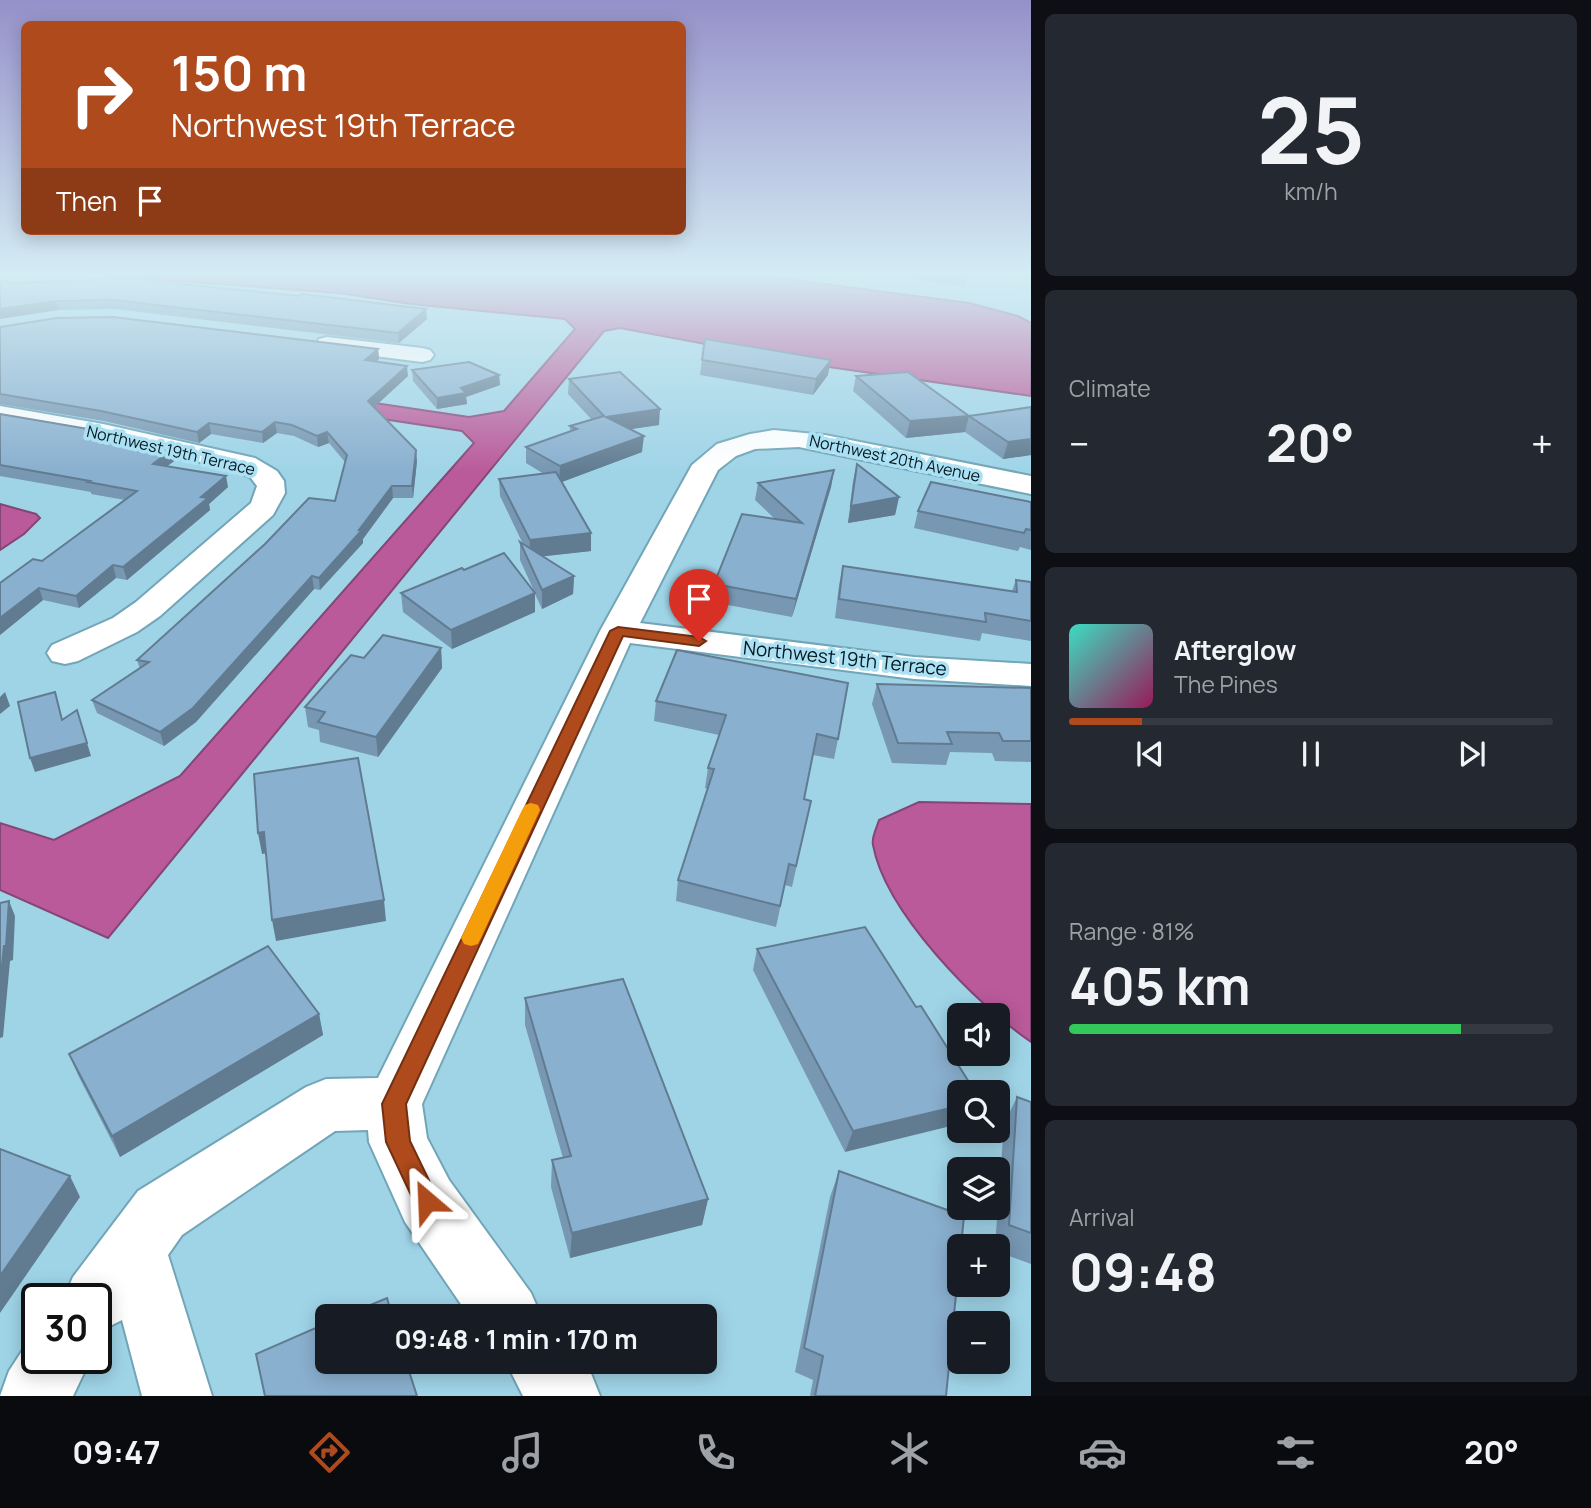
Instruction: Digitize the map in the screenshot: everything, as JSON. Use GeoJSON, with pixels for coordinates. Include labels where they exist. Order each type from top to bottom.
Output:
{"type":"FeatureCollection","features":[{"type":"Feature","properties":{"kind":"street"},"geometry":{"type":"LineString","coordinates":[[303,341],[422,355]]}},
{"type":"Feature","properties":{"kind":"street","name":"Northwest 19th Terrace"},"geometry":{"type":"LineString","coordinates":[[0,414],[103,432],[245,464],[266,473],[272,484],[271,495],[262,509],[148,610],[125,625],[65,653]]}},
{"type":"Feature","properties":{"kind":"street","name":"Northwest 20th Avenue"},"geometry":{"type":"LineString","coordinates":[[394,1104],[618,631],[706,465],[720,451],[759,440],[820,441],[1031,485]]}},
{"type":"Feature","properties":{"kind":"street","name":"Northwest 19th Terrace"},"geometry":{"type":"LineString","coordinates":[[618,631],[914,668],[1031,675]]}},
{"type":"Feature","properties":{"kind":"street"},"geometry":{"type":"LineString","coordinates":[[108,1283],[160,1213],[326,1105],[394,1104],[398,1142],[427,1201],[500,1304]]}},
{"type":"Feature","properties":{"kind":"street"},"geometry":{"type":"LineString","coordinates":[[134,1248],[177,1396]]}},
{"type":"Feature","properties":{"kind":"street"},"geometry":{"type":"LineString","coordinates":[[34,1396],[47,1374]]}},
{"type":"Feature","properties":{"kind":"street"},"geometry":{"type":"LineString","coordinates":[[549,1374],[565,1396]]}},
{"type":"Feature","properties":{"kind":"shaded area"},"geometry":{"type":"Polygon","coordinates":[[[564,341],[596,341],[108,938],[0,890],[0,823],[54,840],[180,776],[474,443],[462,431],[316,409],[0,347],[469,417],[504,411],[564,341]]]}},
{"type":"Feature","properties":{"kind":"shaded area"},"geometry":{"type":"Polygon","coordinates":[[[690,341],[1031,341],[1031,396],[822,366],[690,341]]]}},
{"type":"Feature","properties":{"kind":"shaded area"},"geometry":{"type":"Polygon","coordinates":[[[0,504],[36,514],[40,518],[24,534],[0,550],[0,504]]]}},
{"type":"Feature","properties":{"kind":"shaded area"},"geometry":{"type":"Polygon","coordinates":[[[919,802],[1031,804],[1031,1042],[1010,1027],[1010,1003],[983,1003],[936,955],[914,927],[895,899],[881,871],[873,842],[879,820],[919,802]]]}},
{"type":"Feature","properties":{"kind":"building"},"geometry":{"type":"Polygon","coordinates":[[[0,341],[313,341],[378,349],[365,360],[407,366],[368,401],[416,450],[412,486],[392,486],[359,530],[362,530],[319,578],[312,576],[193,708],[160,732],[92,700],[149,662],[137,660],[265,544],[309,498],[335,501],[347,455],[327,432],[317,436],[292,425],[275,422],[262,432],[209,423],[197,432],[101,411],[0,394],[0,341]]]}},
{"type":"Feature","properties":{"kind":"building"},"geometry":{"type":"Polygon","coordinates":[[[705,341],[718,341],[831,360],[816,379],[702,360],[705,341]]]}},
{"type":"Feature","properties":{"kind":"building"},"geometry":{"type":"Polygon","coordinates":[[[469,362],[499,375],[461,388],[466,393],[437,398],[412,370],[469,362]]]}},
{"type":"Feature","properties":{"kind":"building"},"geometry":{"type":"Polygon","coordinates":[[[620,372],[660,409],[606,417],[644,436],[560,466],[526,447],[577,429],[570,426],[604,416],[569,379],[620,372]]]}},
{"type":"Feature","properties":{"kind":"building"},"geometry":{"type":"Polygon","coordinates":[[[908,372],[969,416],[910,421],[856,376],[908,372]]]}},
{"type":"Feature","properties":{"kind":"building"},"geometry":{"type":"Polygon","coordinates":[[[1031,407],[1031,439],[1008,442],[969,416],[1031,407]]]}},
{"type":"Feature","properties":{"kind":"building"},"geometry":{"type":"Polygon","coordinates":[[[0,414],[100,431],[174,448],[153,464],[226,476],[201,497],[208,498],[123,567],[113,565],[76,596],[39,588],[0,618],[0,583],[33,559],[42,561],[137,491],[0,465],[0,414]]]}},
{"type":"Feature","properties":{"kind":"building"},"geometry":{"type":"Polygon","coordinates":[[[857,464],[899,497],[851,506],[857,464]]]}},
{"type":"Feature","properties":{"kind":"building"},"geometry":{"type":"Polygon","coordinates":[[[834,470],[796,599],[714,584],[742,514],[802,523],[758,483],[834,470]]]}},
{"type":"Feature","properties":{"kind":"building"},"geometry":{"type":"Polygon","coordinates":[[[556,472],[591,533],[530,540],[499,479],[556,472]]]}},
{"type":"Feature","properties":{"kind":"building"},"geometry":{"type":"Polygon","coordinates":[[[931,482],[1031,502],[1031,530],[1026,529],[1024,533],[918,511],[931,482]]]}},
{"type":"Feature","properties":{"kind":"building"},"geometry":{"type":"Polygon","coordinates":[[[520,542],[574,576],[542,590],[520,542]]]}},
{"type":"Feature","properties":{"kind":"building"},"geometry":{"type":"Polygon","coordinates":[[[504,553],[535,593],[451,630],[401,593],[462,568],[464,570],[504,553]]]}},
{"type":"Feature","properties":{"kind":"building"},"geometry":{"type":"Polygon","coordinates":[[[843,566],[1017,592],[1016,580],[1031,582],[1031,621],[985,613],[986,622],[839,599],[843,566]]]}},
{"type":"Feature","properties":{"kind":"building"},"geometry":{"type":"Polygon","coordinates":[[[383,635],[441,648],[376,737],[318,722],[325,712],[305,707],[351,655],[364,658],[383,635]]]}},
{"type":"Feature","properties":{"kind":"building"},"geometry":{"type":"Polygon","coordinates":[[[677,650],[848,683],[838,739],[817,734],[804,799],[811,801],[796,866],[789,864],[780,906],[678,880],[714,769],[708,768],[726,715],[656,701],[677,650]]]}},
{"type":"Feature","properties":{"kind":"building"},"geometry":{"type":"Polygon","coordinates":[[[877,684],[1031,688],[1031,741],[1003,741],[999,733],[947,732],[952,744],[898,743],[877,684]]]}},
{"type":"Feature","properties":{"kind":"building"},"geometry":{"type":"Polygon","coordinates":[[[55,692],[62,720],[77,710],[87,743],[30,758],[18,702],[55,692]]]}},
{"type":"Feature","properties":{"kind":"building"},"geometry":{"type":"Polygon","coordinates":[[[358,758],[384,900],[272,920],[264,832],[258,833],[254,774],[358,758]]]}},
{"type":"Feature","properties":{"kind":"building"},"geometry":{"type":"Polygon","coordinates":[[[9,901],[6,946],[0,984],[0,903],[9,901]]]}},
{"type":"Feature","properties":{"kind":"building"},"geometry":{"type":"Polygon","coordinates":[[[865,927],[916,1007],[921,1006],[947,1047],[947,1066],[959,1066],[968,1080],[947,1080],[947,1109],[853,1131],[757,949],[865,927]]]}},
{"type":"Feature","properties":{"kind":"building"},"geometry":{"type":"Polygon","coordinates":[[[268,946],[319,1014],[112,1136],[69,1054],[268,946]]]}},
{"type":"Feature","properties":{"kind":"building"},"geometry":{"type":"Polygon","coordinates":[[[623,979],[708,1199],[572,1233],[552,1160],[571,1156],[525,998],[623,979]]]}},
{"type":"Feature","properties":{"kind":"building"},"geometry":{"type":"Polygon","coordinates":[[[1017,1097],[1031,1102],[1031,1233],[1009,1225],[1017,1097]]]}},
{"type":"Feature","properties":{"kind":"building"},"geometry":{"type":"Polygon","coordinates":[[[0,1149],[70,1176],[0,1276],[0,1149]]]}},
{"type":"Feature","properties":{"kind":"building"},"geometry":{"type":"Polygon","coordinates":[[[839,1171],[947,1210],[947,1220],[964,1220],[962,1234],[947,1234],[947,1297],[956,1297],[954,1311],[947,1311],[946,1396],[815,1396],[823,1356],[804,1348],[839,1171]]]}},
{"type":"Feature","properties":{"kind":"building"},"geometry":{"type":"Polygon","coordinates":[[[387,1298],[389,1304],[373,1304],[387,1298]]]}},
{"type":"Feature","properties":{"kind":"building"},"geometry":{"type":"Polygon","coordinates":[[[315,1328],[315,1374],[410,1374],[417,1396],[265,1396],[256,1354],[315,1328]]]}},
{"type":"Feature","properties":{"kind":"slow traffic"},"geometry":{"type":"LineString","coordinates":[[471,938],[531,810]]}},
{"type":"Feature","properties":{"kind":"route"},"geometry":{"type":"LineString","coordinates":[[427,1201],[398,1142],[394,1104],[618,631],[699,641]]}}]}
